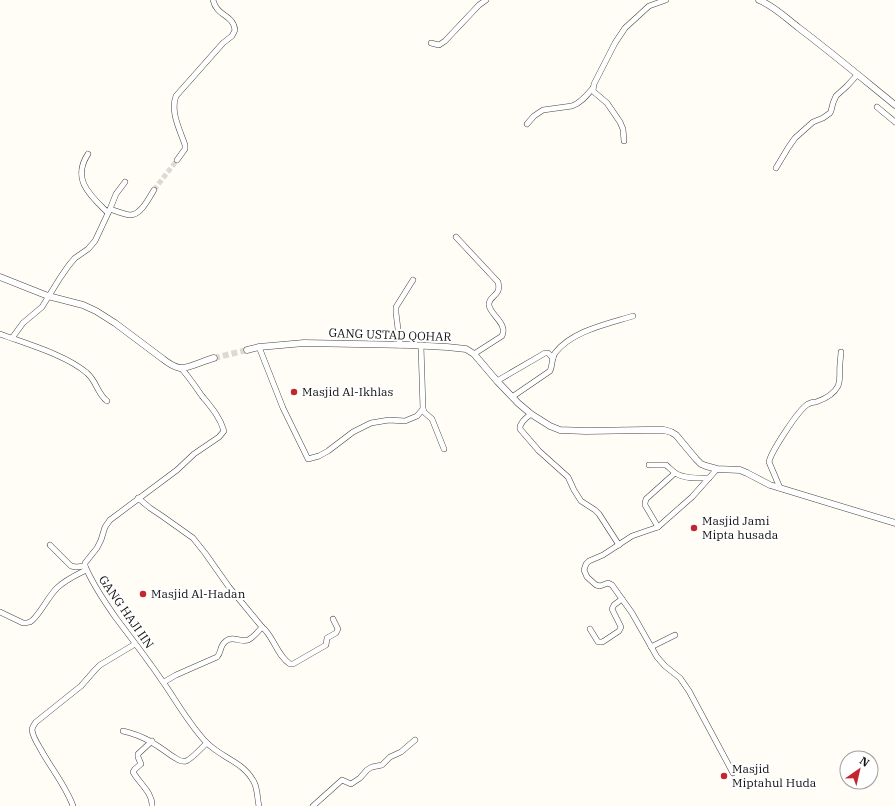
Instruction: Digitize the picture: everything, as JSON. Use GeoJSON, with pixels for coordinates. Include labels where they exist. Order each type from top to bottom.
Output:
{"type":"FeatureCollection","features":[{"type":"Feature","properties":{"kind":"street"},"geometry":{"type":"LineString","coordinates":[[177,160],[185,149],[185,145],[173,107],[176,96],[235,30],[233,22],[220,12],[213,0]]}},
{"type":"Feature","properties":{"kind":"street"},"geometry":{"type":"LineString","coordinates":[[431,43],[439,45],[445,41],[479,5],[486,0]]}},
{"type":"Feature","properties":{"kind":"street"},"geometry":{"type":"LineString","coordinates":[[528,124],[534,116],[543,110],[572,106],[585,97],[593,88],[596,79],[615,43],[625,28],[649,6],[666,0]]}},
{"type":"Feature","properties":{"kind":"street"},"geometry":{"type":"LineString","coordinates":[[762,1],[820,44],[895,105]]}},
{"type":"Feature","properties":{"kind":"street"},"geometry":{"type":"LineString","coordinates":[[776,168],[795,138],[813,122],[830,113],[836,96],[857,75]]}},
{"type":"Feature","properties":{"kind":"street"},"geometry":{"type":"LineString","coordinates":[[593,88],[594,92],[606,103],[620,122],[623,129],[624,141]]}},
{"type":"Feature","properties":{"kind":"street"},"geometry":{"type":"LineString","coordinates":[[877,107],[895,122]]}},
{"type":"Feature","properties":{"kind":"street"},"geometry":{"type":"LineString","coordinates":[[88,154],[82,165],[82,182],[92,197],[109,211],[133,214],[143,207],[154,190]]}},
{"type":"Feature","properties":{"kind":"street"},"geometry":{"type":"LineString","coordinates":[[12,338],[23,323],[42,307],[72,262],[92,245],[116,194],[125,182]]}},
{"type":"Feature","properties":{"kind":"street"},"geometry":{"type":"LineString","coordinates":[[456,237],[498,282],[499,286],[498,292],[489,302],[489,306],[504,329],[504,333],[502,336],[474,354]]}},
{"type":"Feature","properties":{"kind":"street"},"geometry":{"type":"LineString","coordinates":[[0,277],[48,296],[78,304],[96,311],[115,323],[170,364],[181,368],[186,368],[214,358]]}},
{"type":"Feature","properties":{"kind":"street"},"geometry":{"type":"LineString","coordinates":[[400,345],[396,307],[413,280]]}},
{"type":"Feature","properties":{"kind":"street"},"geometry":{"type":"LineString","coordinates":[[512,397],[550,371],[552,358],[566,343],[589,330],[633,316]]}},
{"type":"Feature","properties":{"kind":"street"},"geometry":{"type":"LineString","coordinates":[[0,334],[49,352],[82,369],[94,379],[101,396],[107,401]]}},
{"type":"Feature","properties":{"kind":"street","name":"GANG USTAD QOHAR"},"geometry":{"type":"LineString","coordinates":[[247,350],[259,347],[304,343],[457,347],[466,349],[474,354],[512,397],[531,414],[550,426],[566,430],[596,432],[664,430],[671,432],[676,436],[701,464],[712,469],[740,470],[770,485],[895,524]]}},
{"type":"Feature","properties":{"kind":"street"},"geometry":{"type":"LineString","coordinates":[[422,346],[423,409],[432,419],[444,449]]}},
{"type":"Feature","properties":{"kind":"street"},"geometry":{"type":"LineString","coordinates":[[259,347],[283,408],[308,459],[319,456],[328,451],[353,432],[371,423],[388,420],[405,421],[417,416],[423,409]]}},
{"type":"Feature","properties":{"kind":"street"},"geometry":{"type":"LineString","coordinates":[[780,488],[769,462],[772,454],[790,425],[803,408],[810,403],[824,399],[835,390],[839,381],[841,352]]}},
{"type":"Feature","properties":{"kind":"street"},"geometry":{"type":"LineString","coordinates":[[497,381],[544,353],[548,353],[552,358]]}},
{"type":"Feature","properties":{"kind":"street"},"geometry":{"type":"LineString","coordinates":[[85,568],[85,563],[97,548],[105,527],[110,520],[177,470],[194,454],[219,437],[224,431],[217,415],[181,368]]}},
{"type":"Feature","properties":{"kind":"street"},"geometry":{"type":"LineString","coordinates":[[531,414],[521,424],[520,429],[539,451],[568,477],[581,501],[599,514],[619,545]]}},
{"type":"Feature","properties":{"kind":"street"},"geometry":{"type":"LineString","coordinates":[[649,465],[666,465],[675,473],[682,476],[709,478]]}},
{"type":"Feature","properties":{"kind":"street"},"geometry":{"type":"LineString","coordinates":[[717,469],[692,497],[658,527],[632,536],[603,555],[589,561],[584,570],[587,577],[596,585],[600,586],[608,583],[611,584],[632,613],[657,657],[680,678],[689,691],[733,773]]}},
{"type":"Feature","properties":{"kind":"street"},"geometry":{"type":"LineString","coordinates":[[658,527],[645,501],[675,473]]}},
{"type":"Feature","properties":{"kind":"street"},"geometry":{"type":"LineString","coordinates":[[138,498],[192,538],[229,587],[266,631],[276,649],[290,664],[326,645],[327,638],[338,629],[333,619]]}},
{"type":"Feature","properties":{"kind":"street"},"geometry":{"type":"LineString","coordinates":[[50,545],[71,566],[85,568]]}},
{"type":"Feature","properties":{"kind":"street"},"geometry":{"type":"LineString","coordinates":[[0,612],[24,623],[28,623],[35,617],[58,586],[85,568]]}},
{"type":"Feature","properties":{"kind":"street","name":"GANG HAJI IIN"},"geometry":{"type":"LineString","coordinates":[[85,568],[100,594],[207,743],[244,768],[256,786],[259,806]]}},
{"type":"Feature","properties":{"kind":"street"},"geometry":{"type":"LineString","coordinates":[[590,629],[598,642],[604,642],[619,631],[621,627],[612,608],[622,599]]}},
{"type":"Feature","properties":{"kind":"street"},"geometry":{"type":"LineString","coordinates":[[164,682],[176,675],[217,657],[220,654],[221,647],[227,640],[233,638],[244,641],[247,640],[258,633],[262,627]]}},
{"type":"Feature","properties":{"kind":"street"},"geometry":{"type":"LineString","coordinates":[[651,647],[675,635]]}},
{"type":"Feature","properties":{"kind":"street"},"geometry":{"type":"LineString","coordinates":[[73,806],[34,738],[32,729],[33,726],[81,686],[100,665],[135,644]]}},
{"type":"Feature","properties":{"kind":"street"},"geometry":{"type":"LineString","coordinates":[[122,731],[140,736],[152,742],[184,762],[188,761],[207,743]]}},
{"type":"Feature","properties":{"kind":"street"},"geometry":{"type":"LineString","coordinates":[[313,806],[342,780],[351,784],[360,778],[366,770],[382,765],[390,757],[401,752],[415,740]]}},
{"type":"Feature","properties":{"kind":"street"},"geometry":{"type":"LineString","coordinates":[[152,742],[138,754],[141,764],[133,772],[152,800],[152,806]]}},
{"type":"Feature","properties":{"kind":"tunnel"},"geometry":{"type":"LineString","coordinates":[[154,190],[177,160]]}},
{"type":"Feature","properties":{"kind":"tunnel"},"geometry":{"type":"LineString","coordinates":[[214,358],[247,350]]}},
{"type":"Feature","properties":{"kind":"place","name":"Masjid Al-Ikhlas"},"geometry":{"type":"Point","coordinates":[294,392]}},
{"type":"Feature","properties":{"kind":"place","name":"Masjid Jami Mipta husada"},"geometry":{"type":"Point","coordinates":[694,528]}},
{"type":"Feature","properties":{"kind":"place","name":"Masjid Al-Hadan"},"geometry":{"type":"Point","coordinates":[143,594]}},
{"type":"Feature","properties":{"kind":"place","name":"Masjid Miptahul Huda"},"geometry":{"type":"Point","coordinates":[724,776]}}]}
